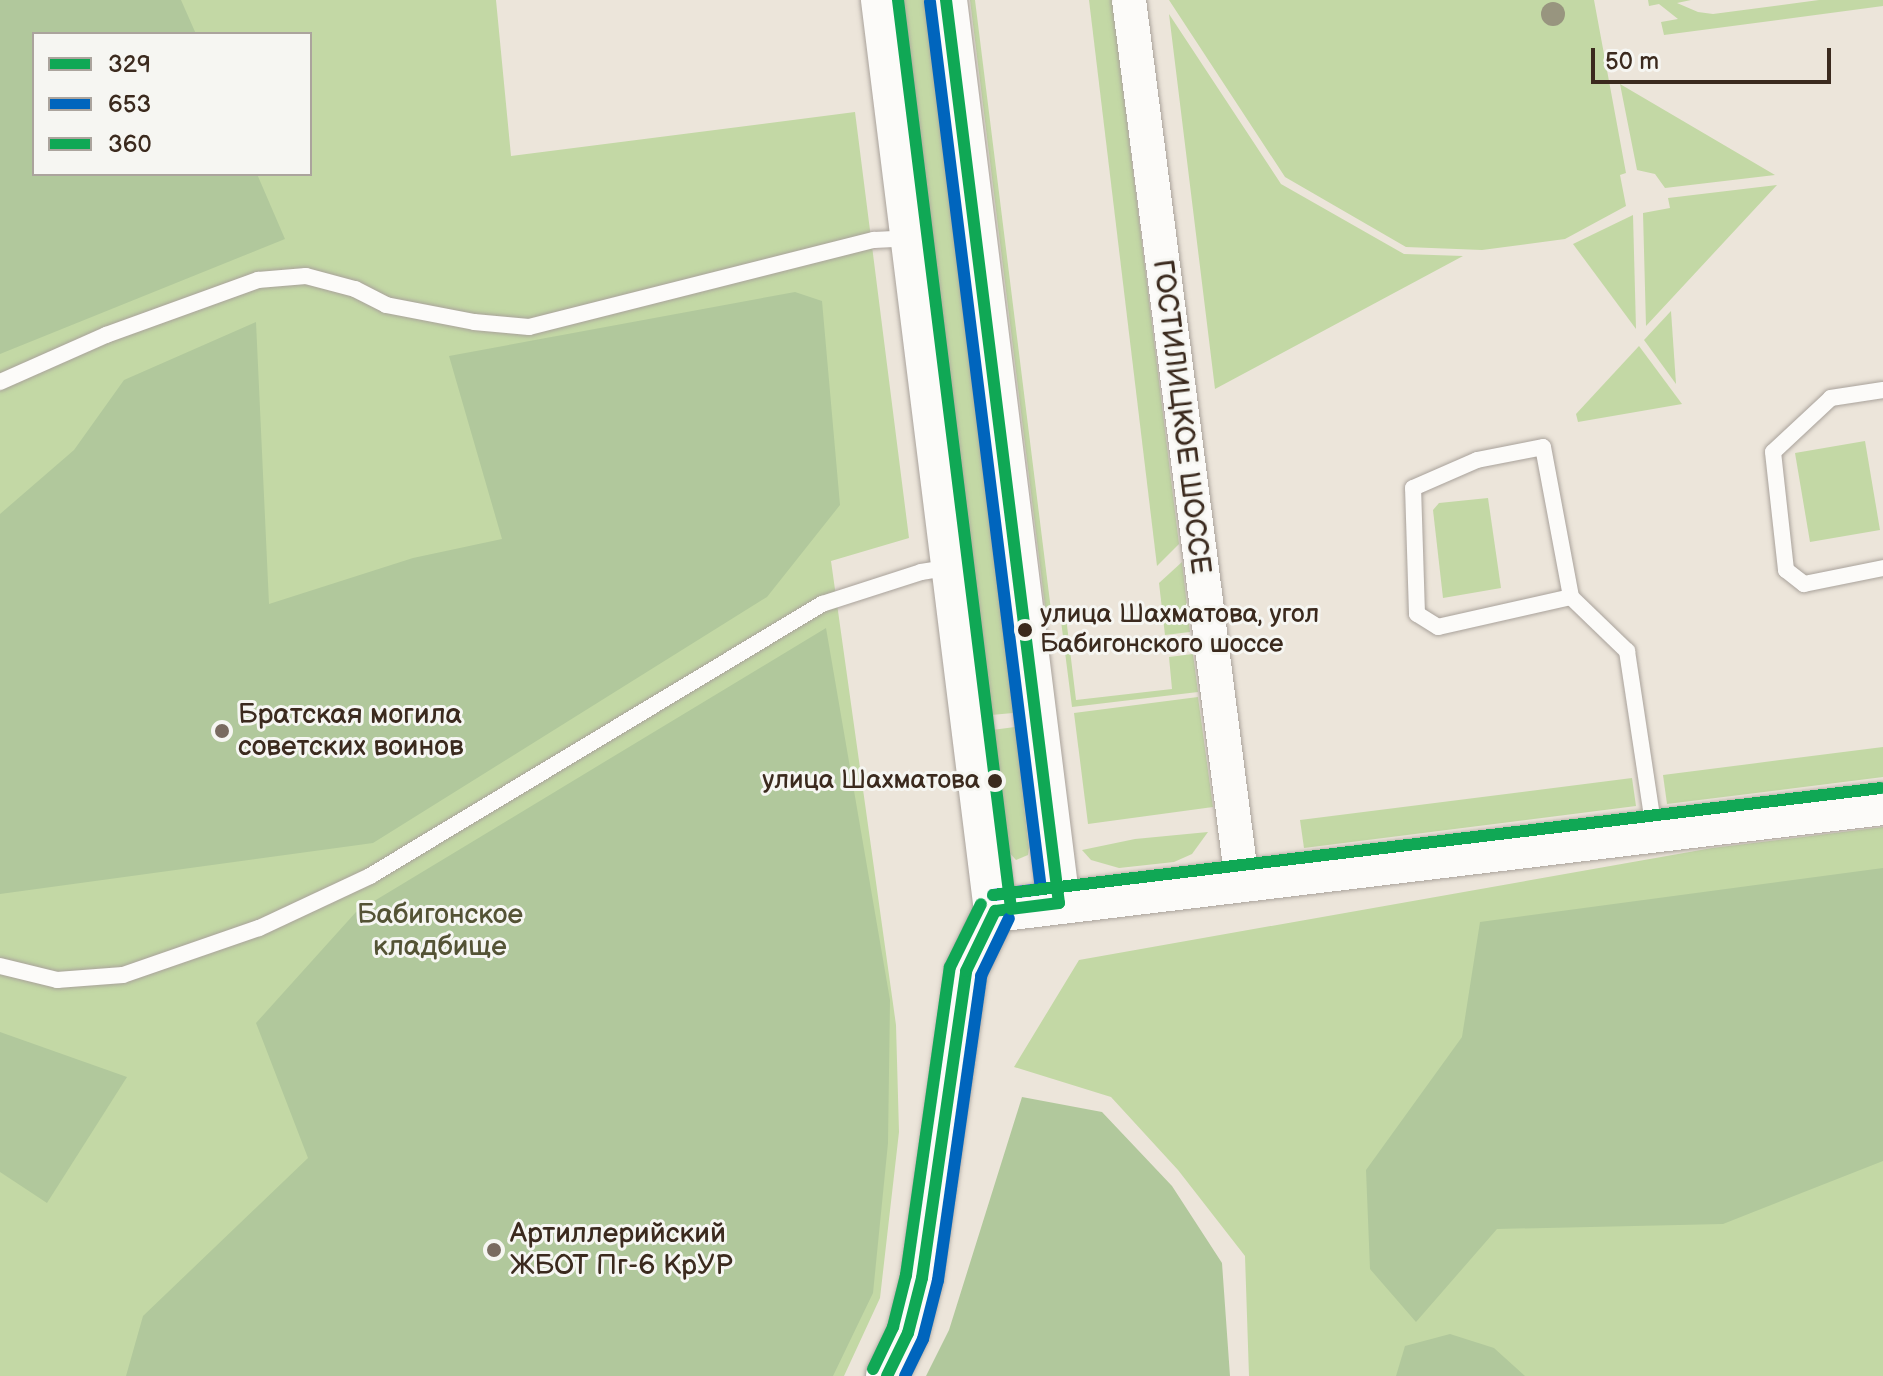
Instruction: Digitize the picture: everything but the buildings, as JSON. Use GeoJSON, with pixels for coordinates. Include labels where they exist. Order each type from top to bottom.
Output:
{"type":"FeatureCollection","features":[{"type":"Feature","properties":{"kind":"street"},"geometry":{"type":"LineString","coordinates":[[882,0],[995,911],[966,971],[922,1278],[908,1333],[887,1376]]}},
{"type":"Feature","properties":{"kind":"street"},"geometry":{"type":"LineString","coordinates":[[946,0],[1059,903]]}},
{"type":"Feature","properties":{"kind":"street","name":"ГОСТИЛИЦКОЕ ШОССЕ"},"geometry":{"type":"LineString","coordinates":[[1129,0],[1242,882]]}},
{"type":"Feature","properties":{"kind":"street"},"geometry":{"type":"LineString","coordinates":[[995,911],[1883,804]]}},
{"type":"Feature","properties":{"kind":"lane"},"geometry":{"type":"LineString","coordinates":[[0,382],[106,335],[258,280],[306,276],[355,289],[386,305],[474,322],[529,327],[874,240],[911,238]]}},
{"type":"Feature","properties":{"kind":"lane"},"geometry":{"type":"LineString","coordinates":[[1883,390],[1831,398],[1773,452],[1786,570],[1804,584],[1883,568]]}},
{"type":"Feature","properties":{"kind":"lane"},"geometry":{"type":"LineString","coordinates":[[1571,597],[1438,627],[1417,614],[1413,488],[1477,460],[1543,447],[1571,597],[1627,651],[1655,831]]}},
{"type":"Feature","properties":{"kind":"lane"},"geometry":{"type":"LineString","coordinates":[[0,966],[57,980],[123,975],[259,928],[370,876],[822,604],[921,572],[952,567]]}},
{"type":"Feature","properties":{"kind":"green space","name":"Бабигонское кладбище"},"geometry":{"type":"Polygon","coordinates":[[[0,0],[496,0],[511,156],[855,112],[909,538],[831,561],[896,1025],[899,1132],[880,1298],[844,1376],[0,1376],[0,0]]]}},
{"type":"Feature","properties":{"kind":"green space"},"geometry":{"type":"Polygon","coordinates":[[[0,0],[181,0],[195,32],[32,32],[32,176],[258,176],[285,239],[0,354],[0,0]]]}},
{"type":"Feature","properties":{"kind":"green space"},"geometry":{"type":"Polygon","coordinates":[[[904,0],[926,0],[1013,713],[991,715],[904,0]]]}},
{"type":"Feature","properties":{"kind":"green space"},"geometry":{"type":"Polygon","coordinates":[[[970,0],[975,0],[1051,610],[1065,609],[1076,700],[1172,689],[1169,657],[1193,654],[1198,692],[1072,707],[1060,613],[1046,614],[970,0]]]}},
{"type":"Feature","properties":{"kind":"green space"},"geometry":{"type":"Polygon","coordinates":[[[1089,0],[1112,0],[1179,544],[1157,566],[1089,0]]]}},
{"type":"Feature","properties":{"kind":"green space"},"geometry":{"type":"Polygon","coordinates":[[[1169,0],[1594,0],[1626,173],[1620,175],[1626,206],[1565,239],[1482,250],[1406,247],[1285,177],[1169,0]]]}},
{"type":"Feature","properties":{"kind":"green space"},"geometry":{"type":"Polygon","coordinates":[[[1648,0],[1691,0],[1677,3],[1698,12],[1713,14],[1819,0],[1883,0],[1883,6],[1664,35],[1661,22],[1678,19],[1659,4],[1649,6],[1648,0]]]}},
{"type":"Feature","properties":{"kind":"green space"},"geometry":{"type":"Polygon","coordinates":[[[1169,14],[1281,184],[1404,254],[1463,256],[1215,389],[1169,14]]]}},
{"type":"Feature","properties":{"kind":"green space"},"geometry":{"type":"Polygon","coordinates":[[[1620,84],[1775,175],[1665,188],[1655,174],[1637,170],[1620,84]]]}},
{"type":"Feature","properties":{"kind":"green space"},"geometry":{"type":"Polygon","coordinates":[[[1777,185],[1646,326],[1643,213],[1670,208],[1668,198],[1777,185]]]}},
{"type":"Feature","properties":{"kind":"green space"},"geometry":{"type":"Polygon","coordinates":[[[1633,215],[1636,329],[1573,244],[1633,215]]]}},
{"type":"Feature","properties":{"kind":"green space"},"geometry":{"type":"Polygon","coordinates":[[[795,292],[822,301],[840,505],[767,597],[373,843],[0,894],[0,514],[74,450],[124,380],[256,322],[269,604],[413,558],[502,539],[449,356],[795,292]]]}},
{"type":"Feature","properties":{"kind":"green space"},"geometry":{"type":"Polygon","coordinates":[[[1671,311],[1676,384],[1644,340],[1671,311]]]}},
{"type":"Feature","properties":{"kind":"green space"},"geometry":{"type":"Polygon","coordinates":[[[1639,346],[1682,404],[1578,422],[1576,414],[1639,346]]]}},
{"type":"Feature","properties":{"kind":"green space"},"geometry":{"type":"Polygon","coordinates":[[[1865,441],[1880,530],[1810,542],[1795,453],[1865,441]]]}},
{"type":"Feature","properties":{"kind":"green space"},"geometry":{"type":"Polygon","coordinates":[[[1488,498],[1501,588],[1443,598],[1433,510],[1439,503],[1488,498]]]}},
{"type":"Feature","properties":{"kind":"green space"},"geometry":{"type":"Polygon","coordinates":[[[1182,562],[1190,632],[1165,635],[1159,583],[1182,562]]]}},
{"type":"Feature","properties":{"kind":"green space"},"geometry":{"type":"Polygon","coordinates":[[[826,628],[890,1000],[888,1143],[873,1293],[833,1376],[126,1376],[143,1316],[308,1158],[256,1023],[356,912],[826,628]]]}},
{"type":"Feature","properties":{"kind":"green space"},"geometry":{"type":"Polygon","coordinates":[[[1198,697],[1213,807],[1088,824],[1074,713],[1198,697]]]}},
{"type":"Feature","properties":{"kind":"green space"},"geometry":{"type":"Polygon","coordinates":[[[1015,727],[1029,848],[1028,855],[1016,860],[1007,850],[992,730],[1015,727]]]}},
{"type":"Feature","properties":{"kind":"green space"},"geometry":{"type":"Polygon","coordinates":[[[1883,747],[1883,777],[1667,804],[1663,775],[1883,747]]]}},
{"type":"Feature","properties":{"kind":"green space"},"geometry":{"type":"Polygon","coordinates":[[[1632,778],[1636,806],[1304,848],[1300,820],[1632,778]]]}},
{"type":"Feature","properties":{"kind":"green space"},"geometry":{"type":"Polygon","coordinates":[[[1883,827],[1883,1376],[1249,1376],[1245,1256],[1178,1170],[1111,1097],[1014,1067],[1079,960],[1712,848],[1883,827]]]}},
{"type":"Feature","properties":{"kind":"green space"},"geometry":{"type":"Polygon","coordinates":[[[1208,832],[1192,854],[1174,862],[1119,868],[1091,860],[1082,850],[1135,839],[1208,832]]]}},
{"type":"Feature","properties":{"kind":"green space"},"geometry":{"type":"Polygon","coordinates":[[[1883,868],[1883,1161],[1723,1224],[1497,1229],[1416,1322],[1370,1269],[1366,1170],[1462,1037],[1480,922],[1883,868]]]}},
{"type":"Feature","properties":{"kind":"green space"},"geometry":{"type":"Polygon","coordinates":[[[0,1032],[127,1077],[47,1203],[0,1172],[0,1032]]]}},
{"type":"Feature","properties":{"kind":"green space"},"geometry":{"type":"Polygon","coordinates":[[[1022,1097],[1102,1112],[1172,1186],[1222,1263],[1230,1376],[926,1376],[949,1330],[1022,1097]]]}},
{"type":"Feature","properties":{"kind":"green space"},"geometry":{"type":"Polygon","coordinates":[[[1450,1334],[1494,1348],[1525,1376],[1396,1376],[1405,1346],[1450,1334]]]}},
{"type":"Feature","properties":{"kind":"transit line","name":"360"},"geometry":{"type":"LineString","coordinates":[[898,0],[1011,909]]}},
{"type":"Feature","properties":{"kind":"transit line","name":"329"},"geometry":{"type":"LineString","coordinates":[[946,0],[1059,903],[995,911]]}},
{"type":"Feature","properties":{"kind":"transit line","name":"653"},"geometry":{"type":"LineString","coordinates":[[930,2],[1041,889],[993,895]]}},
{"type":"Feature","properties":{"kind":"transit line","name":"360"},"geometry":{"type":"LineString","coordinates":[[993,895],[1881,788]]}},
{"type":"Feature","properties":{"kind":"transit line","name":"360"},"geometry":{"type":"LineString","coordinates":[[873,1369],[893,1327],[906,1275],[950,967],[981,904]]}},
{"type":"Feature","properties":{"kind":"transit line","name":"329"},"geometry":{"type":"LineString","coordinates":[[887,1376],[908,1333],[922,1278],[966,971],[995,911]]}},
{"type":"Feature","properties":{"kind":"transit line","name":"653"},"geometry":{"type":"LineString","coordinates":[[905,1376],[923,1339],[938,1280],[981,976],[1009,918]]}},
{"type":"Feature","properties":{"kind":"place","name":"улица Шахматова, угол Бабигонского шоссе"},"geometry":{"type":"Point","coordinates":[1025,630]}},
{"type":"Feature","properties":{"kind":"place","name":"Братская могила советских воинов"},"geometry":{"type":"Point","coordinates":[222,731]}},
{"type":"Feature","properties":{"kind":"place","name":"улица Шахматова"},"geometry":{"type":"Point","coordinates":[995,781]}},
{"type":"Feature","properties":{"kind":"place","name":"Артиллерийский ЖБОТ Пг-6 КрУР"},"geometry":{"type":"Point","coordinates":[494,1250]}}]}
